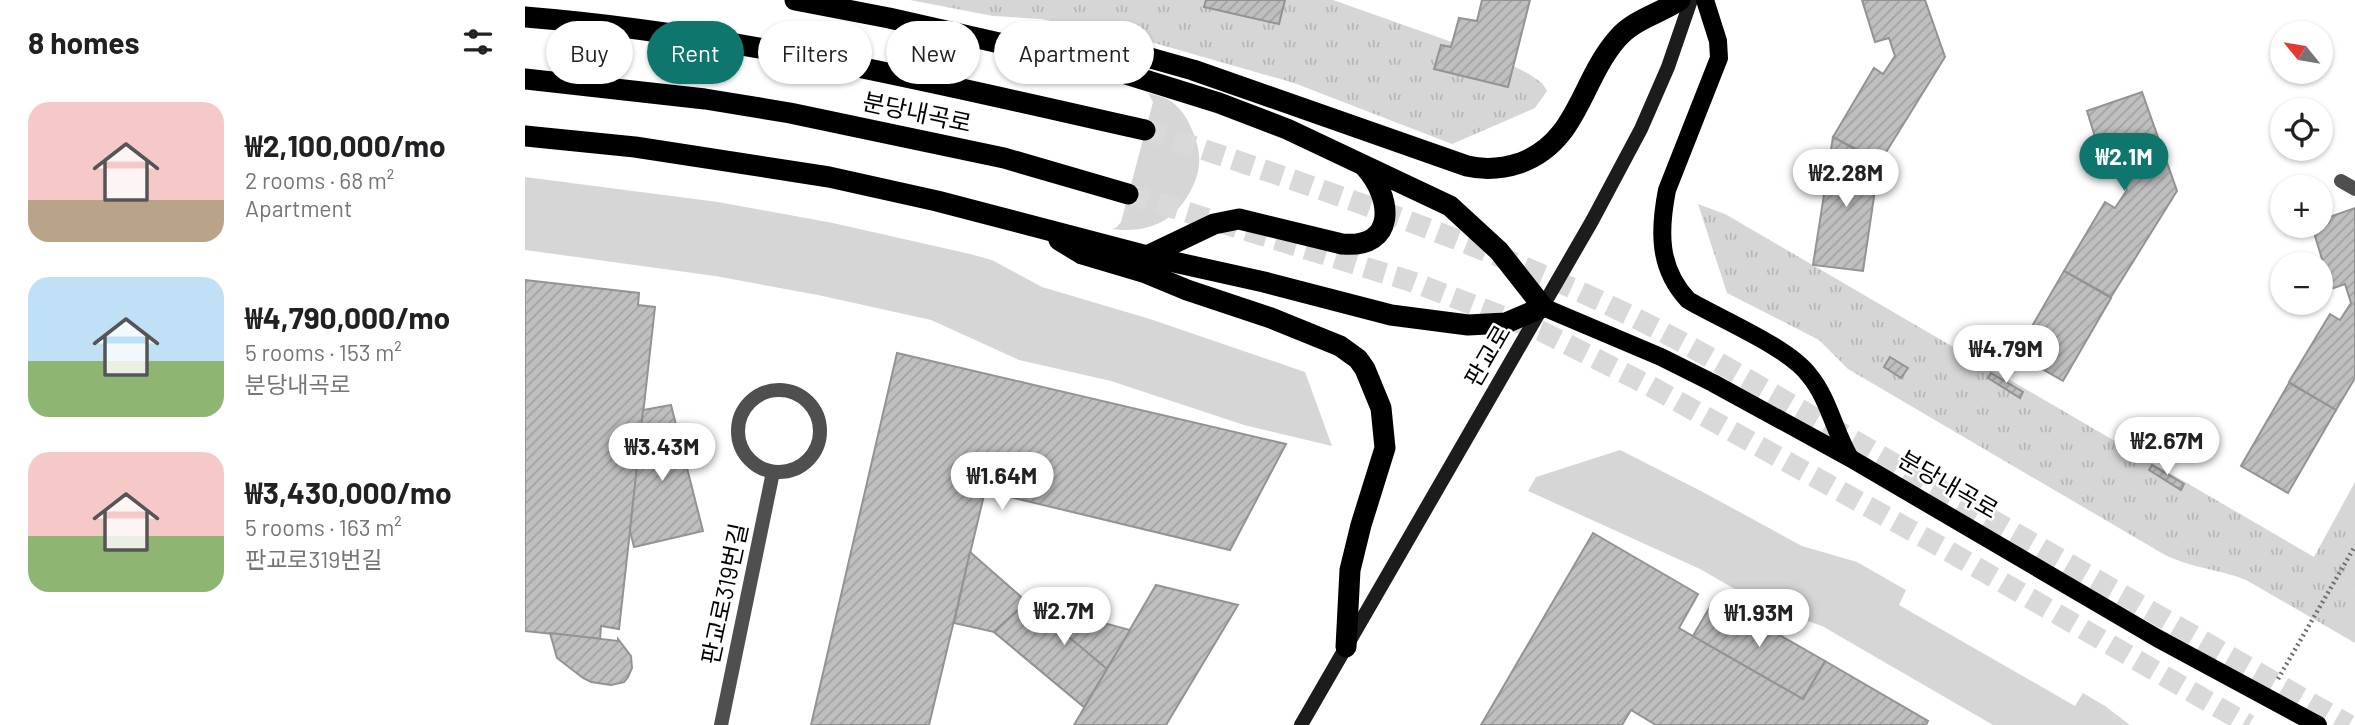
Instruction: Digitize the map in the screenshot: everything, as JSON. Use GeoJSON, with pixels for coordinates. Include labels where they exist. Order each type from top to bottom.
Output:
{"type":"FeatureCollection","features":[{"type":"Feature","properties":{"kind":"highway"},"geometry":{"type":"LineString","coordinates":[[795,0],[994,42]]}},
{"type":"Feature","properties":{"kind":"highway"},"geometry":{"type":"LineString","coordinates":[[1154,60],[1456,163],[1486,169],[1513,166],[1540,155],[1552,145],[1579,105],[1598,64],[1620,36],[1643,18],[1680,0]]}},
{"type":"Feature","properties":{"kind":"highway","name":"분당내곡로"},"geometry":{"type":"LineString","coordinates":[[525,17],[619,27],[803,55],[1145,130]]}},
{"type":"Feature","properties":{"kind":"highway","name":"분당내곡로"},"geometry":{"type":"LineString","coordinates":[[525,79],[705,99],[790,113],[1004,158],[1128,194]]}},
{"type":"Feature","properties":{"kind":"highway"},"geometry":{"type":"LineString","coordinates":[[525,136],[635,147],[829,177],[937,201],[1147,256],[1391,314],[1431,321],[1468,325],[1506,323],[1543,307],[1499,251],[1450,206],[1287,129],[1154,81]]}},
{"type":"Feature","properties":{"kind":"highway"},"geometry":{"type":"LineString","coordinates":[[1147,256],[1214,223],[1239,219],[1342,244],[1353,245],[1372,240],[1384,221],[1385,205],[1379,185],[1361,163]]}},
{"type":"Feature","properties":{"kind":"highway"},"geometry":{"type":"LineString","coordinates":[[1043,228],[1082,254],[1146,273],[1271,318],[1340,346],[1358,359],[1381,408],[1385,448],[1350,570],[1346,647]]}},
{"type":"Feature","properties":{"kind":"main road","name":"판교로"},"geometry":{"type":"LineString","coordinates":[[1301,725],[1543,307],[1641,129],[1668,67],[1691,0]]}},
{"type":"Feature","properties":{"kind":"main road"},"geometry":{"type":"LineString","coordinates":[[1705,0],[1718,41],[1719,58],[1667,190],[1662,245],[1669,275],[1688,300],[1785,354],[1809,374],[1850,458]]}},
{"type":"Feature","properties":{"kind":"main road","name":"분당내곡로"},"geometry":{"type":"LineString","coordinates":[[1543,307],[1713,383],[1850,458],[2157,638],[2318,725]]}},
{"type":"Feature","properties":{"kind":"street"},"geometry":{"type":"LineString","coordinates":[[2341,181],[2355,189]]}},
{"type":"Feature","properties":{"kind":"street"},"geometry":{"type":"LineString","coordinates":[[773,389],[787,390],[801,395],[811,404],[818,416],[818,444],[811,457],[800,466],[773,472],[759,468],[745,456],[737,436],[738,423],[742,411],[760,393],[773,389]]}},
{"type":"Feature","properties":{"kind":"street","name":"판교로319번길"},"geometry":{"type":"LineString","coordinates":[[721,725],[773,472]]}},
{"type":"Feature","properties":{"kind":"path"},"geometry":{"type":"LineString","coordinates":[[2278,680],[2355,547]]}},
{"type":"Feature","properties":{"kind":"green space"},"geometry":{"type":"Polygon","coordinates":[[[910,0],[1333,0],[1500,59],[1529,74],[1542,83],[1547,91],[1535,108],[1452,144],[1294,83],[1154,43],[1154,21],[1051,21],[993,16],[910,0]]]}},
{"type":"Feature","properties":{"kind":"green space"},"geometry":{"type":"Polygon","coordinates":[[[1148,93],[1169,100],[1187,120],[1198,150],[1196,178],[1183,203],[1167,219],[1136,229],[1112,229],[1121,222],[1153,102],[1148,93]]]}},
{"type":"Feature","properties":{"kind":"green space"},"geometry":{"type":"Polygon","coordinates":[[[525,177],[718,202],[833,223],[992,260],[1042,287],[1150,319],[1305,372],[1332,446],[1244,425],[1111,381],[1019,360],[931,320],[715,276],[525,250],[525,177]]]}},
{"type":"Feature","properties":{"kind":"green space"},"geometry":{"type":"Polygon","coordinates":[[[1698,204],[1725,214],[2314,557],[2355,482],[2355,643],[2246,580],[2165,555],[1848,369],[1819,340],[1727,293],[1698,204]]]}},
{"type":"Feature","properties":{"kind":"green space"},"geometry":{"type":"Polygon","coordinates":[[[1620,450],[1802,546],[1857,562],[1906,590],[1899,605],[2075,706],[2083,693],[2130,725],[1993,725],[1822,626],[1766,607],[1700,569],[1528,491],[1536,477],[1620,450]]]}},
{"type":"Feature","properties":{"kind":"building"},"geometry":{"type":"Polygon","coordinates":[[[1206,0],[1285,0],[1279,24],[1204,7],[1206,0]]]}},
{"type":"Feature","properties":{"kind":"building"},"geometry":{"type":"Polygon","coordinates":[[[1482,0],[1530,0],[1508,87],[1434,69],[1441,45],[1451,47],[1459,18],[1477,21],[1482,0]]]}},
{"type":"Feature","properties":{"kind":"building"},"geometry":{"type":"Polygon","coordinates":[[[1862,0],[1925,0],[1945,57],[1880,162],[1833,137],[1874,68],[1883,74],[1895,56],[1889,38],[1875,42],[1862,0]]]}},
{"type":"Feature","properties":{"kind":"building"},"geometry":{"type":"Polygon","coordinates":[[[2142,92],[2177,191],[2111,297],[2064,271],[2105,202],[2115,208],[2127,190],[2121,171],[2107,176],[2087,111],[2142,92]]]}},
{"type":"Feature","properties":{"kind":"building"},"geometry":{"type":"Polygon","coordinates":[[[1833,137],[1879,163],[1863,271],[1813,265],[1833,137]]]}},
{"type":"Feature","properties":{"kind":"building"},"geometry":{"type":"Polygon","coordinates":[[[2355,208],[2355,378],[2336,410],[2289,382],[2329,315],[2340,320],[2351,303],[2345,284],[2333,288],[2333,252],[2320,252],[2316,238],[2333,238],[2333,216],[2355,208]]]}},
{"type":"Feature","properties":{"kind":"building"},"geometry":{"type":"Polygon","coordinates":[[[2064,271],[2111,298],[2063,381],[2016,354],[2064,271]]]}},
{"type":"Feature","properties":{"kind":"building"},"geometry":{"type":"Polygon","coordinates":[[[525,280],[639,293],[638,305],[655,307],[619,629],[601,626],[600,639],[525,631],[525,280]]]}},
{"type":"Feature","properties":{"kind":"building"},"geometry":{"type":"Polygon","coordinates":[[[897,353],[1286,444],[1230,550],[985,491],[929,725],[811,725],[897,353]]]}},
{"type":"Feature","properties":{"kind":"building"},"geometry":{"type":"Polygon","coordinates":[[[1890,357],[1908,368],[1901,378],[1884,367],[1890,357]]]}},
{"type":"Feature","properties":{"kind":"building"},"geometry":{"type":"Polygon","coordinates":[[[1991,373],[2023,392],[2020,398],[1988,378],[1991,373]]]}},
{"type":"Feature","properties":{"kind":"building"},"geometry":{"type":"Polygon","coordinates":[[[2289,383],[2336,410],[2288,493],[2241,466],[2289,383]]]}},
{"type":"Feature","properties":{"kind":"building"},"geometry":{"type":"Polygon","coordinates":[[[671,405],[703,531],[634,547],[630,531],[643,410],[671,405]]]}},
{"type":"Feature","properties":{"kind":"building"},"geometry":{"type":"Polygon","coordinates":[[[2152,465],[2184,484],[2181,490],[2149,470],[2152,465]]]}},
{"type":"Feature","properties":{"kind":"building"},"geometry":{"type":"Polygon","coordinates":[[[1593,533],[1698,594],[1679,628],[1803,699],[1825,661],[1928,721],[1926,725],[1656,725],[1631,710],[1622,725],[1481,725],[1593,533]]]}},
{"type":"Feature","properties":{"kind":"building"},"geometry":{"type":"Polygon","coordinates":[[[970,552],[1027,602],[994,632],[954,623],[970,552]]]}},
{"type":"Feature","properties":{"kind":"building"},"geometry":{"type":"Polygon","coordinates":[[[1156,585],[1238,605],[1166,725],[1074,725],[1156,585]]]}},
{"type":"Feature","properties":{"kind":"building"},"geometry":{"type":"Polygon","coordinates":[[[1715,598],[1825,661],[1803,699],[1693,636],[1715,598]]]}},
{"type":"Feature","properties":{"kind":"building"},"geometry":{"type":"Polygon","coordinates":[[[1027,602],[1130,630],[1084,707],[994,632],[1027,602]]]}},
{"type":"Feature","properties":{"kind":"building"},"geometry":{"type":"Polygon","coordinates":[[[1027,602],[1107,669],[1084,707],[994,632],[1027,602]]]}},
{"type":"Feature","properties":{"kind":"building"},"geometry":{"type":"Polygon","coordinates":[[[550,633],[618,639],[631,656],[632,668],[628,677],[624,682],[611,685],[583,678],[557,658],[550,633]]]}},
{"type":"Feature","properties":{"kind":"tunnel"},"geometry":{"type":"LineString","coordinates":[[1145,130],[1432,230],[1572,288],[1640,320],[2349,725]]}},
{"type":"Feature","properties":{"kind":"tunnel"},"geometry":{"type":"LineString","coordinates":[[1128,194],[1413,282],[1541,331],[1650,386],[1943,548],[2249,725]]}}]}
